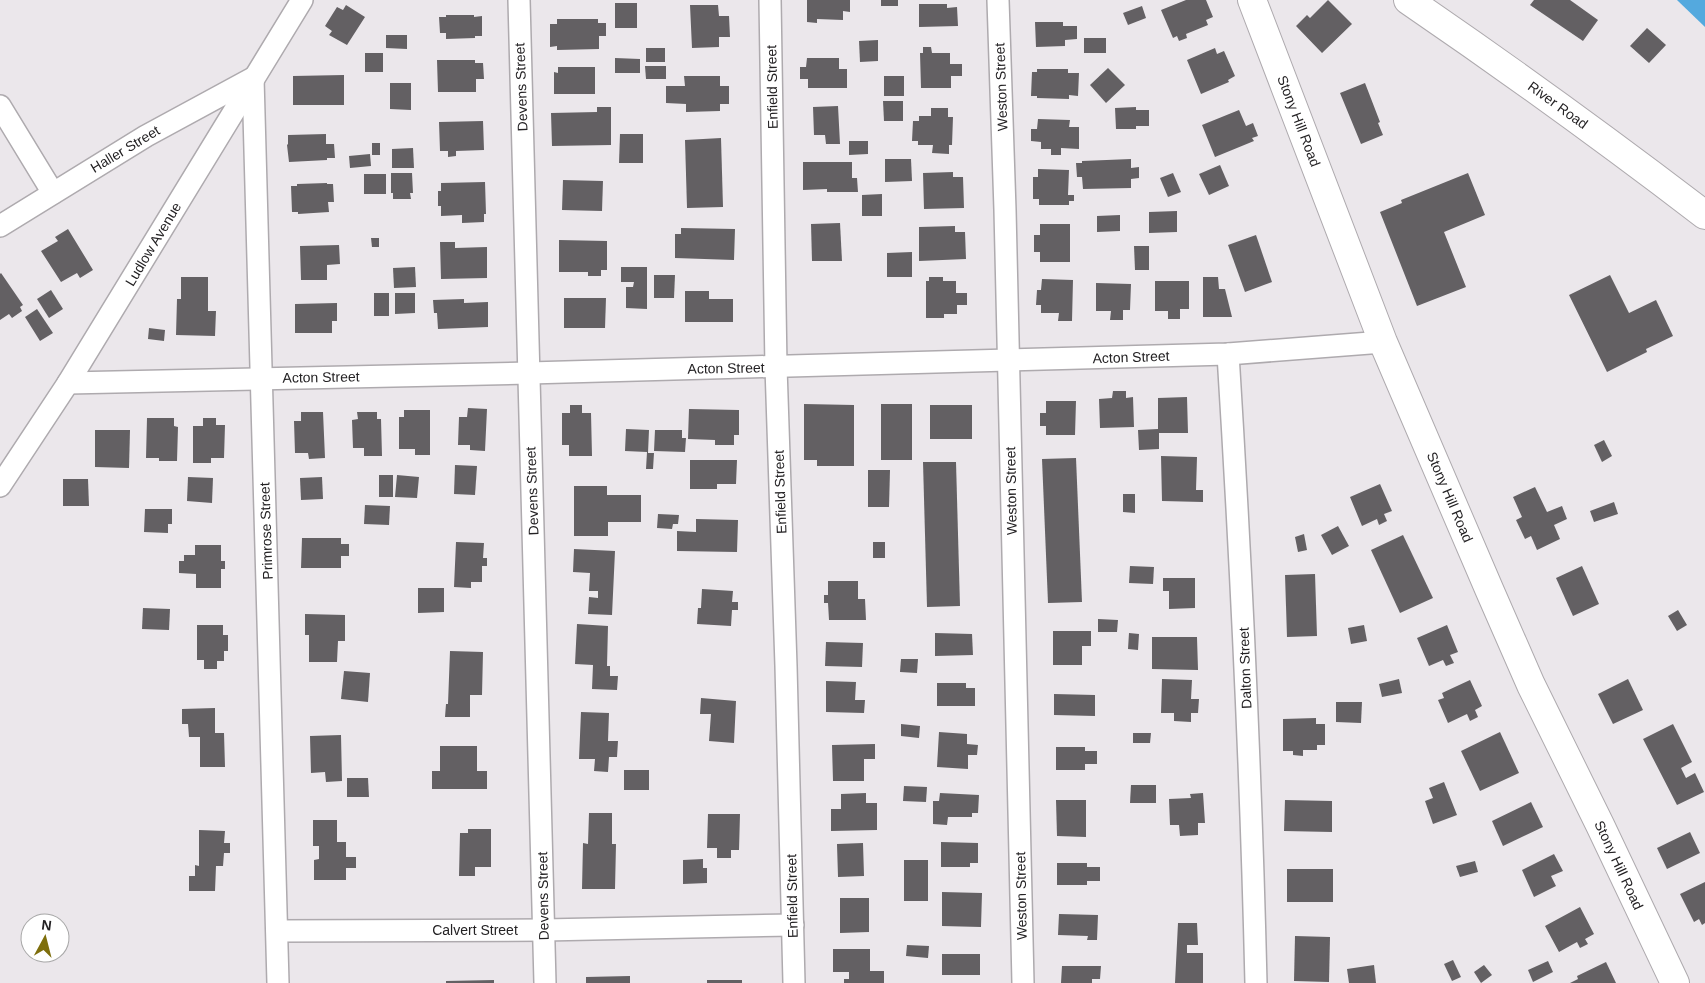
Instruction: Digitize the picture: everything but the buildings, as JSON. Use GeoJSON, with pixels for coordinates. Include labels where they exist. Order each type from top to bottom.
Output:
{"type":"FeatureCollection","features":[{"type":"Feature","properties":{"kind":"main road","name":"Stony Hill Road"},"geometry":{"type":"LineString","coordinates":[[1252,0],[1383,342],[1531,685],[1675,983]]}},
{"type":"Feature","properties":{"kind":"main road","name":"River Road"},"geometry":{"type":"LineString","coordinates":[[1408,0],[1537,89],[1705,215]]}},
{"type":"Feature","properties":{"kind":"street","name":"Ludlow Avenue"},"geometry":{"type":"LineString","coordinates":[[0,486],[68,383],[302,0]]}},
{"type":"Feature","properties":{"kind":"street","name":"Devens Street"},"geometry":{"type":"LineString","coordinates":[[519,0],[545,983]]}},
{"type":"Feature","properties":{"kind":"street","name":"Enfield Street"},"geometry":{"type":"LineString","coordinates":[[770,0],[776,367],[794,983]]}},
{"type":"Feature","properties":{"kind":"street","name":"Weston Street"},"geometry":{"type":"LineString","coordinates":[[998,0],[1023,983]]}},
{"type":"Feature","properties":{"kind":"street","name":"Haller Street"},"geometry":{"type":"LineString","coordinates":[[0,226],[146,136],[254,78]]}},
{"type":"Feature","properties":{"kind":"street","name":"Primrose Street"},"geometry":{"type":"LineString","coordinates":[[254,78],[278,983]]}},
{"type":"Feature","properties":{"kind":"street"},"geometry":{"type":"LineString","coordinates":[[0,106],[53,193]]}},
{"type":"Feature","properties":{"kind":"street","name":"Acton Street"},"geometry":{"type":"LineString","coordinates":[[68,383],[776,367],[1228,354],[1383,342]]}},
{"type":"Feature","properties":{"kind":"street","name":"Dalton Street"},"geometry":{"type":"LineString","coordinates":[[1228,354],[1240,540],[1256,983]]}},
{"type":"Feature","properties":{"kind":"street","name":"Calvert Street"},"geometry":{"type":"LineString","coordinates":[[277,931],[544,930],[793,925]]}},
{"type":"Feature","properties":{"kind":"water"},"geometry":{"type":"Polygon","coordinates":[[[1705,0],[1705,27],[1678,1],[1705,0]]]}}]}
